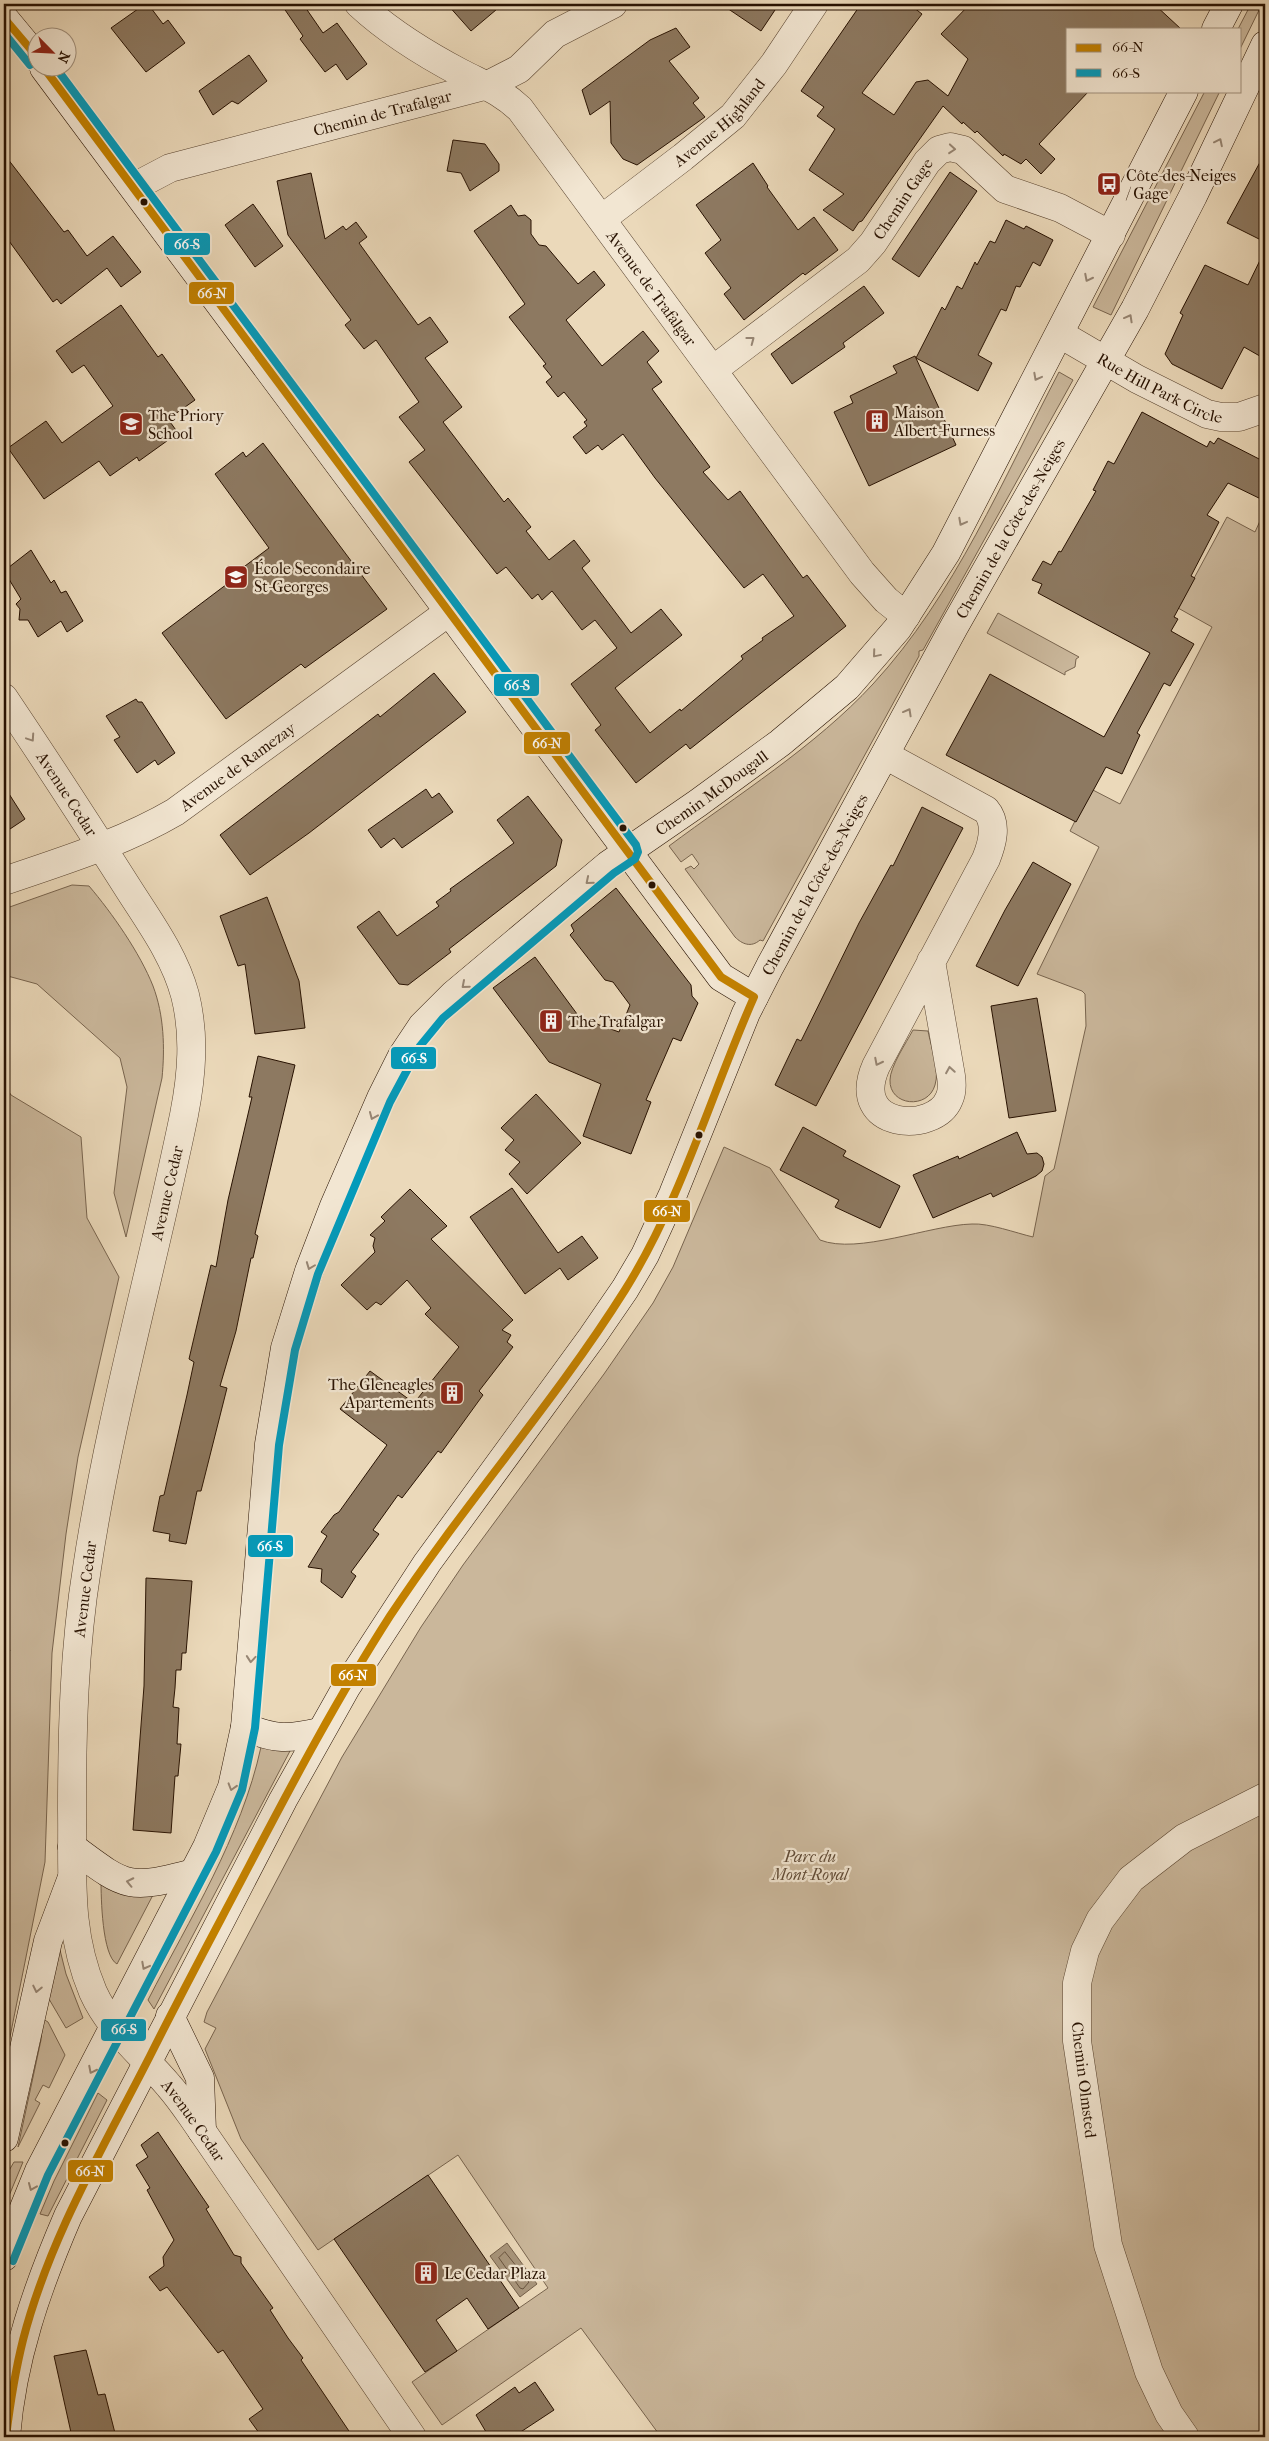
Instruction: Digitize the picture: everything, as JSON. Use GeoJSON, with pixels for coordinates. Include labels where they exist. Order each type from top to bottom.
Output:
{"type":"FeatureCollection","features":[{"type":"Feature","properties":{"kind":"main road","name":"Avenue de Trafalgar"},"geometry":{"type":"LineString","coordinates":[[359,4],[383,26],[462,74],[488,85],[508,98],[520,109],[862,573],[886,600],[906,616]]}},
{"type":"Feature","properties":{"kind":"main road","name":"Chemin de Trafalgar"},"geometry":{"type":"LineString","coordinates":[[134,187],[170,168],[488,85],[519,69],[555,34],[612,4]]}},
{"type":"Feature","properties":{"kind":"main road","name":"Avenue Highland"},"geometry":{"type":"LineString","coordinates":[[602,218],[683,157],[733,116],[774,64],[814,4]]}},
{"type":"Feature","properties":{"kind":"main road"},"geometry":{"type":"LineString","coordinates":[[1217,28],[1229,4]]}},
{"type":"Feature","properties":{"kind":"main road"},"geometry":{"type":"LineString","coordinates":[[4,18],[28,47]]}},
{"type":"Feature","properties":{"kind":"main road","name":"Chemin de la Côte-des-Neiges"},"geometry":{"type":"LineString","coordinates":[[6,2437],[19,2354],[50,2257],[85,2180],[170,2016],[320,1732],[370,1648],[413,1582],[592,1337],[630,1281],[663,1217],[754,997],[885,755],[1106,360],[1180,220],[1265,45]]}},
{"type":"Feature","properties":{"kind":"main road"},"geometry":{"type":"LineString","coordinates":[[52,78],[721,977],[754,997]]}},
{"type":"Feature","properties":{"kind":"main road"},"geometry":{"type":"LineString","coordinates":[[906,616],[946,553],[1183,92]]}},
{"type":"Feature","properties":{"kind":"main road","name":"Chemin Gage"},"geometry":{"type":"LineString","coordinates":[[712,370],[858,260],[873,243],[926,162],[939,150],[950,147],[963,150],[1005,189],[1060,208],[1110,234]]}},
{"type":"Feature","properties":{"kind":"main road","name":"Rue Hill Park Circle"},"geometry":{"type":"LineString","coordinates":[[1060,334],[1207,414],[1220,417],[1239,417],[1265,408]]}},
{"type":"Feature","properties":{"kind":"main road","name":"Avenue de Ramezay"},"geometry":{"type":"LineString","coordinates":[[4,881],[102,847],[148,827],[189,803],[450,611]]}},
{"type":"Feature","properties":{"kind":"main road","name":"Chemin McDougall"},"geometry":{"type":"LineString","coordinates":[[4,2257],[39,2170],[194,1873],[225,1807],[238,1768],[245,1727],[269,1444],[285,1348],[312,1262],[380,1098],[412,1040],[436,1011],[608,865],[698,803],[819,712],[859,675],[906,616]]}},
{"type":"Feature","properties":{"kind":"main road","name":"Avenue Cedar"},"geometry":{"type":"LineString","coordinates":[[4,698],[163,943],[175,968],[189,1013],[192,1057],[181,1130],[105,1465],[86,1568],[76,1670],[71,1880],[74,1926],[83,1962],[94,1993],[114,2027],[169,2086],[202,2131],[412,2437]]}},
{"type":"Feature","properties":{"kind":"main road"},"geometry":{"type":"LineString","coordinates":[[885,755],[986,810],[992,823],[990,848],[931,961],[872,1077],[870,1092],[875,1106],[887,1116],[897,1121],[914,1121],[937,1112],[947,1103],[950,1095],[951,1076],[931,961]]}},
{"type":"Feature","properties":{"kind":"main road"},"geometry":{"type":"LineString","coordinates":[[245,1727],[263,1735],[280,1738],[320,1732]]}},
{"type":"Feature","properties":{"kind":"main road","name":"Chemin Olmsted"},"geometry":{"type":"LineString","coordinates":[[1185,2437],[1168,2414],[1149,2372],[1108,2245],[1077,2041],[1077,1983],[1086,1951],[1100,1920],[1131,1879],[1184,1838],[1265,1797]]}},
{"type":"Feature","properties":{"kind":"main road"},"geometry":{"type":"LineString","coordinates":[[72,1847],[110,1875],[130,1883],[149,1884],[194,1873]]}},
{"type":"Feature","properties":{"kind":"main road"},"geometry":{"type":"LineString","coordinates":[[4,2138],[48,1942],[71,1880]]}},
{"type":"Feature","properties":{"kind":"main road"},"geometry":{"type":"LineString","coordinates":[[170,2016],[200,2078],[202,2131]]}},
{"type":"Feature","properties":{"kind":"green space"},"geometry":{"type":"Polygon","coordinates":[[[1251,4],[1262,4],[1242,45],[1242,28],[1239,28],[1251,4]]]}},
{"type":"Feature","properties":{"kind":"green space"},"geometry":{"type":"Polygon","coordinates":[[[1204,92],[1220,92],[1111,315],[1093,307],[1204,92]]]}},
{"type":"Feature","properties":{"kind":"green space"},"geometry":{"type":"Polygon","coordinates":[[[1059,372],[1073,380],[923,650],[919,651],[919,656],[763,941],[760,940],[753,944],[741,942],[735,937],[685,869],[691,866],[694,869],[699,864],[692,854],[681,862],[669,846],[775,769],[851,707],[902,649],[929,613],[976,535],[1059,372]]]}},
{"type":"Feature","properties":{"kind":"green space","name":"Parc du Mont-Royal"},"geometry":{"type":"Polygon","coordinates":[[[1265,510],[1265,2437],[661,2437],[581,2328],[442,2425],[412,2382],[548,2288],[458,2155],[318,2250],[241,2139],[205,2049],[216,2028],[204,2022],[207,2012],[342,1757],[421,1627],[463,1565],[604,1374],[653,1303],[673,1267],[724,1147],[770,1168],[820,1240],[836,1244],[874,1242],[972,1224],[994,1227],[1033,1237],[1045,1176],[1054,1169],[1086,1026],[1085,994],[1082,991],[1037,974],[1099,847],[1070,831],[1091,789],[1120,804],[1212,627],[1178,608],[1227,517],[1255,532],[1265,510]]]}},
{"type":"Feature","properties":{"kind":"green space"},"geometry":{"type":"Polygon","coordinates":[[[998,613],[1079,657],[1076,659],[1075,667],[1065,672],[1065,675],[987,633],[998,613]]]}},
{"type":"Feature","properties":{"kind":"green space"},"geometry":{"type":"Polygon","coordinates":[[[72,885],[89,886],[125,934],[141,960],[153,986],[161,1020],[163,1043],[162,1078],[126,1237],[114,1193],[127,1087],[120,1058],[37,984],[4,975],[4,909],[72,885]]]}},
{"type":"Feature","properties":{"kind":"green space"},"geometry":{"type":"Polygon","coordinates":[[[913,1030],[928,1031],[936,1066],[936,1079],[931,1093],[925,1098],[910,1102],[902,1100],[896,1095],[891,1089],[890,1080],[895,1062],[913,1030]]]}},
{"type":"Feature","properties":{"kind":"green space"},"geometry":{"type":"Polygon","coordinates":[[[4,1084],[11,1095],[81,1137],[87,1218],[119,1277],[78,1457],[66,1534],[52,1653],[45,1862],[4,2067],[4,1653],[10,1651],[4,1631],[4,1084]]]}},
{"type":"Feature","properties":{"kind":"green space"},"geometry":{"type":"Polygon","coordinates":[[[261,1747],[289,1749],[290,1751],[154,2009],[148,2000],[228,1845],[252,1781],[261,1747]]]}},
{"type":"Feature","properties":{"kind":"green space"},"geometry":{"type":"Polygon","coordinates":[[[101,1880],[154,1893],[117,1964],[112,1959],[105,1938],[101,1880]]]}},
{"type":"Feature","properties":{"kind":"green space"},"geometry":{"type":"Polygon","coordinates":[[[59,1946],[66,1974],[83,2018],[66,2028],[49,1999],[59,1946]]]}},
{"type":"Feature","properties":{"kind":"green space"},"geometry":{"type":"Polygon","coordinates":[[[43,2019],[48,2022],[65,2055],[49,2088],[43,2085],[35,2100],[40,2103],[18,2147],[41,2040],[43,2019]]]}},
{"type":"Feature","properties":{"kind":"green space"},"geometry":{"type":"Polygon","coordinates":[[[98,2093],[107,2100],[48,2216],[40,2214],[54,2181],[98,2093]]]}},
{"type":"Feature","properties":{"kind":"green space"},"geometry":{"type":"Polygon","coordinates":[[[14,2162],[23,2162],[4,2208],[4,2179],[14,2162]]]}},
{"type":"Feature","properties":{"kind":"water"},"geometry":{"type":"Polygon","coordinates":[[[507,2243],[537,2284],[520,2297],[490,2256],[507,2243]]]}},
{"type":"Feature","properties":{"kind":"building"},"geometry":{"type":"Polygon","coordinates":[[[145,4],[148,4],[163,24],[168,20],[185,43],[146,72],[111,28],[145,4]]]}},
{"type":"Feature","properties":{"kind":"building"},"geometry":{"type":"Polygon","coordinates":[[[281,4],[303,4],[323,33],[337,23],[367,64],[347,80],[336,64],[325,72],[300,39],[303,36],[281,4]]]}},
{"type":"Feature","properties":{"kind":"building"},"geometry":{"type":"Polygon","coordinates":[[[447,4],[503,4],[471,31],[447,4]]]}},
{"type":"Feature","properties":{"kind":"building"},"geometry":{"type":"Polygon","coordinates":[[[721,4],[779,4],[761,31],[721,4]]]}},
{"type":"Feature","properties":{"kind":"building"},"geometry":{"type":"Polygon","coordinates":[[[861,4],[909,4],[922,14],[862,93],[894,115],[916,82],[928,80],[948,96],[968,59],[941,34],[970,4],[1154,4],[1180,28],[1066,28],[1066,92],[1088,92],[1039,144],[1055,159],[1041,174],[1026,159],[1021,164],[1004,154],[1003,156],[977,131],[975,133],[963,122],[962,124],[943,106],[853,231],[823,210],[844,194],[809,170],[835,129],[817,116],[824,107],[801,91],[861,4]]]}},
{"type":"Feature","properties":{"kind":"building"},"geometry":{"type":"Polygon","coordinates":[[[676,28],[690,47],[669,61],[699,98],[693,103],[705,117],[637,165],[623,159],[611,143],[610,101],[590,115],[582,90],[650,40],[676,28]]]}},
{"type":"Feature","properties":{"kind":"building"},"geometry":{"type":"Polygon","coordinates":[[[249,55],[267,81],[238,104],[232,101],[213,115],[199,91],[249,55]]]}},
{"type":"Feature","properties":{"kind":"building"},"geometry":{"type":"Polygon","coordinates":[[[453,140],[485,144],[499,164],[499,171],[470,191],[461,173],[447,171],[453,140]]]}},
{"type":"Feature","properties":{"kind":"building"},"geometry":{"type":"Polygon","coordinates":[[[1265,153],[1265,242],[1227,223],[1265,153]]]}},
{"type":"Feature","properties":{"kind":"building"},"geometry":{"type":"Polygon","coordinates":[[[4,154],[64,232],[68,230],[87,256],[113,236],[141,272],[121,287],[107,268],[61,304],[57,299],[53,302],[4,234],[4,154]]]}},
{"type":"Feature","properties":{"kind":"building"},"geometry":{"type":"Polygon","coordinates":[[[753,163],[767,187],[798,230],[814,217],[838,250],[805,275],[803,273],[744,320],[724,294],[731,288],[705,253],[721,240],[696,205],[753,163]]]}},
{"type":"Feature","properties":{"kind":"building"},"geometry":{"type":"Polygon","coordinates":[[[950,172],[977,191],[919,277],[892,259],[950,172]]]}},
{"type":"Feature","properties":{"kind":"building"},"geometry":{"type":"Polygon","coordinates":[[[311,173],[325,239],[343,226],[346,230],[356,222],[367,237],[359,243],[418,325],[430,317],[448,342],[425,358],[462,407],[443,422],[504,502],[508,498],[531,527],[526,531],[549,560],[574,540],[590,561],[582,568],[631,633],[661,609],[682,635],[615,688],[650,733],[680,709],[681,711],[743,659],[741,656],[763,640],[762,638],[794,616],[763,574],[744,588],[655,478],[623,434],[602,450],[598,445],[586,454],[573,437],[587,426],[584,422],[587,420],[564,392],[558,397],[546,382],[552,377],[543,366],[546,364],[509,317],[525,304],[474,231],[511,205],[518,216],[525,215],[531,220],[531,234],[539,245],[546,246],[578,284],[594,271],[605,285],[566,320],[602,366],[643,331],[659,351],[647,362],[662,382],[652,389],[710,467],[703,472],[728,500],[740,491],[803,578],[807,575],[846,626],[690,749],[686,744],[636,783],[595,730],[601,725],[571,684],[617,648],[595,620],[582,630],[552,591],[542,600],[538,594],[532,599],[506,567],[497,574],[409,462],[425,450],[399,417],[419,402],[376,340],[364,349],[345,325],[351,320],[288,235],[277,181],[311,173]]]}},
{"type":"Feature","properties":{"kind":"building"},"geometry":{"type":"Polygon","coordinates":[[[253,204],[283,246],[255,267],[225,225],[253,204]]]}},
{"type":"Feature","properties":{"kind":"building"},"geometry":{"type":"Polygon","coordinates":[[[1006,220],[1024,229],[1026,226],[1053,240],[1040,266],[1033,262],[1020,287],[1016,286],[1006,311],[1001,309],[978,355],[992,363],[978,391],[916,358],[942,307],[945,310],[957,286],[962,289],[975,262],[977,265],[990,241],[995,243],[1006,220]]]}},
{"type":"Feature","properties":{"kind":"building"},"geometry":{"type":"Polygon","coordinates":[[[1265,250],[1265,359],[1244,347],[1222,389],[1172,364],[1165,354],[1183,315],[1180,313],[1205,265],[1248,285],[1265,250]]]}},
{"type":"Feature","properties":{"kind":"building"},"geometry":{"type":"Polygon","coordinates":[[[864,286],[884,313],[843,343],[845,347],[792,384],[771,354],[864,286]]]}},
{"type":"Feature","properties":{"kind":"building"},"geometry":{"type":"Polygon","coordinates":[[[121,305],[158,357],[162,354],[195,400],[168,419],[178,433],[139,461],[137,457],[110,476],[99,461],[44,499],[8,448],[46,421],[62,443],[113,406],[84,365],[72,373],[56,351],[121,305]]]}},
{"type":"Feature","properties":{"kind":"building","name":"Maison Albert-Furness"},"geometry":{"type":"Polygon","coordinates":[[[915,356],[956,445],[869,486],[834,412],[853,403],[850,396],[897,373],[893,366],[915,356]]]}},
{"type":"Feature","properties":{"kind":"building"},"geometry":{"type":"Polygon","coordinates":[[[1142,412],[1207,447],[1210,441],[1214,444],[1218,438],[1265,462],[1265,501],[1228,483],[1207,515],[1219,522],[1191,576],[1195,578],[1174,617],[1178,619],[1171,631],[1194,644],[1170,686],[1164,683],[1137,733],[1140,735],[1122,774],[1106,767],[1076,822],[946,755],[990,674],[1104,737],[1150,653],[1038,593],[1042,584],[1032,580],[1043,561],[1051,565],[1059,551],[1061,552],[1096,491],[1093,490],[1108,461],[1114,464],[1142,412]]]}},
{"type":"Feature","properties":{"kind":"building"},"geometry":{"type":"Polygon","coordinates":[[[263,443],[387,609],[305,668],[301,664],[226,719],[162,633],[235,578],[233,575],[269,548],[215,474],[243,452],[246,457],[263,443]]]}},
{"type":"Feature","properties":{"kind":"building"},"geometry":{"type":"Polygon","coordinates":[[[31,550],[51,583],[54,580],[61,593],[66,591],[83,621],[67,632],[61,621],[38,637],[28,620],[19,620],[20,609],[16,604],[21,599],[4,571],[31,550]]]}},
{"type":"Feature","properties":{"kind":"building"},"geometry":{"type":"Polygon","coordinates":[[[434,673],[466,712],[309,833],[250,875],[220,835],[378,714],[380,717],[434,673]]]}},
{"type":"Feature","properties":{"kind":"building"},"geometry":{"type":"Polygon","coordinates":[[[136,699],[138,702],[142,702],[175,753],[158,765],[155,760],[137,773],[114,740],[120,737],[106,716],[136,699]]]}},
{"type":"Feature","properties":{"kind":"building"},"geometry":{"type":"Polygon","coordinates":[[[4,786],[25,819],[4,833],[4,786]]]}},
{"type":"Feature","properties":{"kind":"building"},"geometry":{"type":"Polygon","coordinates":[[[426,789],[432,798],[439,793],[453,812],[402,848],[394,838],[381,848],[368,830],[426,789]]]}},
{"type":"Feature","properties":{"kind":"building"},"geometry":{"type":"Polygon","coordinates":[[[528,796],[562,840],[556,866],[449,949],[451,952],[408,985],[399,984],[357,927],[379,911],[397,936],[439,906],[436,902],[451,891],[450,889],[514,843],[497,820],[528,796]]]}},
{"type":"Feature","properties":{"kind":"building"},"geometry":{"type":"Polygon","coordinates":[[[922,807],[963,828],[816,1106],[775,1085],[797,1039],[801,1041],[859,923],[891,865],[893,866],[922,807]]]}},
{"type":"Feature","properties":{"kind":"building"},"geometry":{"type":"Polygon","coordinates":[[[1033,862],[1071,884],[1018,986],[976,966],[1033,862]]]}},
{"type":"Feature","properties":{"kind":"building","name":"The Trafalgar"},"geometry":{"type":"Polygon","coordinates":[[[616,888],[691,985],[692,996],[698,1003],[681,1041],[673,1038],[646,1100],[651,1102],[631,1154],[583,1136],[601,1084],[549,1062],[493,988],[535,957],[580,1018],[619,1032],[630,1005],[613,982],[605,980],[570,935],[574,931],[571,925],[616,888]]]}},
{"type":"Feature","properties":{"kind":"building"},"geometry":{"type":"Polygon","coordinates":[[[267,897],[299,981],[305,1028],[255,1034],[245,964],[238,966],[220,916],[267,897]]]}},
{"type":"Feature","properties":{"kind":"building"},"geometry":{"type":"Polygon","coordinates":[[[1037,998],[1056,1111],[1009,1118],[991,1006],[1037,998]]]}},
{"type":"Feature","properties":{"kind":"building"},"geometry":{"type":"Polygon","coordinates":[[[258,1056],[295,1065],[255,1234],[258,1236],[253,1258],[251,1258],[236,1331],[220,1386],[227,1388],[201,1491],[197,1491],[186,1544],[169,1541],[170,1534],[153,1531],[160,1496],[164,1495],[187,1395],[194,1362],[189,1359],[211,1265],[216,1267],[228,1200],[252,1097],[249,1097],[258,1056]]]}},
{"type":"Feature","properties":{"kind":"building"},"geometry":{"type":"Polygon","coordinates":[[[536,1094],[581,1143],[527,1194],[509,1174],[520,1162],[505,1150],[514,1140],[501,1128],[536,1094]]]}},
{"type":"Feature","properties":{"kind":"building"},"geometry":{"type":"Polygon","coordinates":[[[803,1127],[846,1151],[843,1156],[900,1186],[880,1228],[835,1207],[839,1200],[780,1170],[803,1127]]]}},
{"type":"Feature","properties":{"kind":"building"},"geometry":{"type":"Polygon","coordinates":[[[1017,1132],[1027,1154],[1037,1153],[1042,1157],[1044,1164],[1042,1171],[1036,1176],[993,1197],[991,1193],[933,1218],[913,1175],[958,1156],[959,1159],[1017,1132]]]}},
{"type":"Feature","properties":{"kind":"building"},"geometry":{"type":"Polygon","coordinates":[[[512,1188],[558,1253],[582,1236],[598,1258],[568,1280],[560,1268],[525,1294],[470,1217],[512,1188]]]}},
{"type":"Feature","properties":{"kind":"building","name":"The Gleneagles Apartements"},"geometry":{"type":"Polygon","coordinates":[[[410,1189],[447,1226],[431,1239],[513,1320],[502,1330],[511,1335],[507,1342],[513,1347],[479,1391],[483,1395],[441,1453],[438,1451],[402,1498],[398,1495],[373,1530],[379,1534],[351,1572],[356,1576],[342,1598],[321,1582],[322,1569],[308,1567],[327,1536],[321,1532],[334,1515],[339,1512],[387,1445],[340,1409],[370,1371],[414,1403],[459,1347],[425,1314],[431,1308],[407,1280],[381,1305],[376,1302],[367,1310],[341,1285],[375,1252],[373,1246],[375,1238],[370,1235],[385,1221],[381,1217],[410,1189]]]}},
{"type":"Feature","properties":{"kind":"building"},"geometry":{"type":"Polygon","coordinates":[[[146,1578],[192,1581],[186,1653],[182,1653],[181,1670],[176,1670],[173,1707],[179,1708],[177,1744],[181,1744],[178,1776],[175,1776],[171,1833],[133,1830],[144,1686],[146,1578]]]}},
{"type":"Feature","properties":{"kind":"building"},"geometry":{"type":"Polygon","coordinates":[[[158,2132],[209,2207],[206,2209],[234,2255],[241,2257],[241,2263],[273,2308],[270,2310],[303,2358],[301,2360],[353,2437],[262,2437],[249,2419],[263,2409],[223,2350],[218,2353],[167,2287],[160,2291],[149,2277],[164,2266],[163,2257],[174,2240],[147,2190],[150,2188],[136,2165],[148,2157],[141,2145],[158,2132]]]}},
{"type":"Feature","properties":{"kind":"building","name":"Le Cedar Plaza"},"geometry":{"type":"Polygon","coordinates":[[[428,2175],[519,2308],[488,2329],[467,2298],[436,2320],[457,2351],[425,2372],[334,2239],[428,2175]]]}},
{"type":"Feature","properties":{"kind":"building"},"geometry":{"type":"Polygon","coordinates":[[[86,2350],[98,2395],[105,2394],[116,2437],[72,2437],[54,2356],[86,2350]]]}},
{"type":"Feature","properties":{"kind":"building"},"geometry":{"type":"Polygon","coordinates":[[[535,2382],[554,2410],[513,2437],[489,2437],[476,2415],[515,2387],[519,2393],[535,2382]]]}},
{"type":"Feature","properties":{"kind":"transit line","name":"66-N"},"geometry":{"type":"LineString","coordinates":[[4,18],[28,46]]}},
{"type":"Feature","properties":{"kind":"transit line","name":"66-S"},"geometry":{"type":"LineString","coordinates":[[4,33],[28,63]]}},
{"type":"Feature","properties":{"kind":"transit line","name":"66-N"},"geometry":{"type":"LineString","coordinates":[[6,2437],[13,2388],[23,2340],[47,2266],[96,2160],[187,1984],[316,1740],[390,1616],[418,1574],[569,1373],[625,1290],[645,1255],[680,1183],[754,997],[721,977],[51,78]]}},
{"type":"Feature","properties":{"kind":"transit line","name":"66-S"},"geometry":{"type":"LineString","coordinates":[[13,2261],[48,2175],[216,1852],[242,1790],[255,1728],[279,1445],[295,1350],[318,1274],[390,1102],[420,1046],[443,1018],[614,873],[635,859],[638,852],[636,845],[63,78]]}},
{"type":"Feature","properties":{"kind":"place","name":"Côte-des-Neiges / Gage"},"geometry":{"type":"Point","coordinates":[1109,184]}},
{"type":"Feature","properties":{"kind":"place","name":"Maison Albert-Furness"},"geometry":{"type":"Point","coordinates":[877,421]}},
{"type":"Feature","properties":{"kind":"place","name":"The Priory School"},"geometry":{"type":"Point","coordinates":[131,424]}},
{"type":"Feature","properties":{"kind":"place","name":"École Secondaire St-Georges"},"geometry":{"type":"Point","coordinates":[236,577]}},
{"type":"Feature","properties":{"kind":"place","name":"The Trafalgar"},"geometry":{"type":"Point","coordinates":[551,1021]}},
{"type":"Feature","properties":{"kind":"place","name":"The Gleneagles Apartements"},"geometry":{"type":"Point","coordinates":[452,1393]}},
{"type":"Feature","properties":{"kind":"place","name":"Le Cedar Plaza"},"geometry":{"type":"Point","coordinates":[426,2273]}}]}
